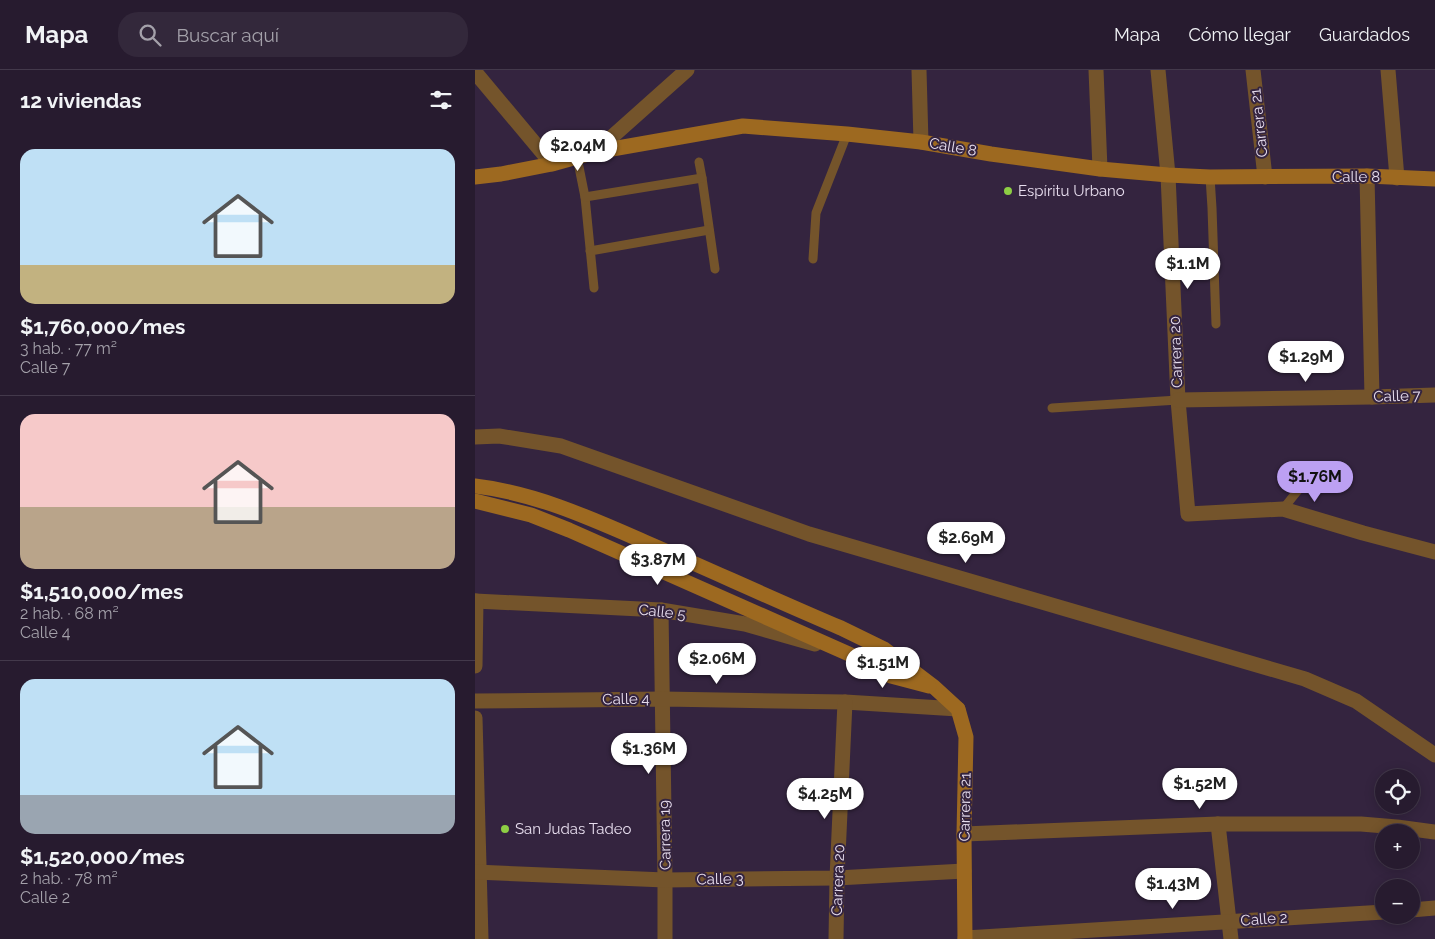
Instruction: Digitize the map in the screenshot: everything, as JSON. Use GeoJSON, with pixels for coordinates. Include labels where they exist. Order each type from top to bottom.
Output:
{"type":"FeatureCollection","features":[{"type":"Feature","properties":{"kind":"street"},"geometry":{"type":"LineString","coordinates":[[595,152],[687,70]]}},
{"type":"Feature","properties":{"kind":"street"},"geometry":{"type":"LineString","coordinates":[[919,70],[921,142]]}},
{"type":"Feature","properties":{"kind":"street"},"geometry":{"type":"LineString","coordinates":[[1095,70],[1100,169]]}},
{"type":"Feature","properties":{"kind":"street","name":"Carrera 20"},"geometry":{"type":"LineString","coordinates":[[1158,70],[1169,175],[1178,400],[1188,514],[1283,509]]}},
{"type":"Feature","properties":{"kind":"street","name":"Carrera 21"},"geometry":{"type":"LineString","coordinates":[[1253,70],[1265,177]]}},
{"type":"Feature","properties":{"kind":"street"},"geometry":{"type":"LineString","coordinates":[[1387,70],[1397,178]]}},
{"type":"Feature","properties":{"kind":"street"},"geometry":{"type":"LineString","coordinates":[[475,72],[552,164]]}},
{"type":"Feature","properties":{"kind":"street","name":"Calle 8"},"geometry":{"type":"LineString","coordinates":[[475,177],[552,164],[595,152],[743,126],[921,142],[1100,169],[1169,175],[1210,177],[1367,176],[1435,179]]}},
{"type":"Feature","properties":{"kind":"street"},"geometry":{"type":"LineString","coordinates":[[1367,176],[1371,397]]}},
{"type":"Feature","properties":{"kind":"street","name":"Calle 7"},"geometry":{"type":"LineString","coordinates":[[1178,400],[1435,395]]}},
{"type":"Feature","properties":{"kind":"street"},"geometry":{"type":"LineString","coordinates":[[475,437],[499,436],[561,446],[809,534],[1305,679],[1356,701],[1435,755]]}},
{"type":"Feature","properties":{"kind":"street"},"geometry":{"type":"LineString","coordinates":[[475,486],[519,494],[576,512],[841,628],[884,649],[934,687],[958,709]]}},
{"type":"Feature","properties":{"kind":"street"},"geometry":{"type":"LineString","coordinates":[[475,501],[531,515],[569,530],[845,654],[867,662],[891,676],[934,687]]}},
{"type":"Feature","properties":{"kind":"street"},"geometry":{"type":"LineString","coordinates":[[1283,509],[1435,552]]}},
{"type":"Feature","properties":{"kind":"street"},"geometry":{"type":"LineString","coordinates":[[475,601],[475,666]]}},
{"type":"Feature","properties":{"kind":"street","name":"Calle 5"},"geometry":{"type":"LineString","coordinates":[[475,601],[661,610],[745,624],[845,654]]}},
{"type":"Feature","properties":{"kind":"street","name":"Carrera 19"},"geometry":{"type":"LineString","coordinates":[[661,610],[665,939]]}},
{"type":"Feature","properties":{"kind":"street","name":"Calle 4"},"geometry":{"type":"LineString","coordinates":[[475,701],[663,699],[845,702],[958,709]]}},
{"type":"Feature","properties":{"kind":"street","name":"Carrera 20"},"geometry":{"type":"LineString","coordinates":[[836,939],[845,702]]}},
{"type":"Feature","properties":{"kind":"street","name":"Carrera 21"},"geometry":{"type":"LineString","coordinates":[[958,709],[966,737],[963,834],[965,938]]}},
{"type":"Feature","properties":{"kind":"street"},"geometry":{"type":"LineString","coordinates":[[475,718],[477,872],[481,939]]}},
{"type":"Feature","properties":{"kind":"street"},"geometry":{"type":"LineString","coordinates":[[1217,824],[1231,939]]}},
{"type":"Feature","properties":{"kind":"street"},"geometry":{"type":"LineString","coordinates":[[963,834],[1217,824],[1361,824],[1435,832]]}},
{"type":"Feature","properties":{"kind":"street","name":"Calle 3"},"geometry":{"type":"LineString","coordinates":[[477,872],[665,880],[837,878],[964,871]]}},
{"type":"Feature","properties":{"kind":"street"},"geometry":{"type":"LineString","coordinates":[[1420,909],[1435,908]]}},
{"type":"Feature","properties":{"kind":"street","name":"Calle 2"},"geometry":{"type":"LineString","coordinates":[[965,938],[1375,913]]}},
{"type":"Feature","properties":{"kind":"lane"},"geometry":{"type":"LineString","coordinates":[[813,259],[816,213],[847,134]]}},
{"type":"Feature","properties":{"kind":"lane"},"geometry":{"type":"LineString","coordinates":[[577,157],[585,197],[594,288]]}},
{"type":"Feature","properties":{"kind":"lane"},"geometry":{"type":"LineString","coordinates":[[699,162],[715,269]]}},
{"type":"Feature","properties":{"kind":"lane"},"geometry":{"type":"LineString","coordinates":[[1210,177],[1216,324]]}},
{"type":"Feature","properties":{"kind":"lane"},"geometry":{"type":"LineString","coordinates":[[585,197],[702,178]]}},
{"type":"Feature","properties":{"kind":"lane"},"geometry":{"type":"LineString","coordinates":[[590,251],[709,230]]}},
{"type":"Feature","properties":{"kind":"lane"},"geometry":{"type":"LineString","coordinates":[[1052,408],[1178,400]]}},
{"type":"Feature","properties":{"kind":"lane"},"geometry":{"type":"LineString","coordinates":[[1283,509],[1299,489],[1330,474]]}},
{"type":"Feature","properties":{"kind":"place","name":"Espíritu Urbano"},"geometry":{"type":"Point","coordinates":[1008,191]}},
{"type":"Feature","properties":{"kind":"place","name":"San Judas Tadeo"},"geometry":{"type":"Point","coordinates":[505,829]}}]}
